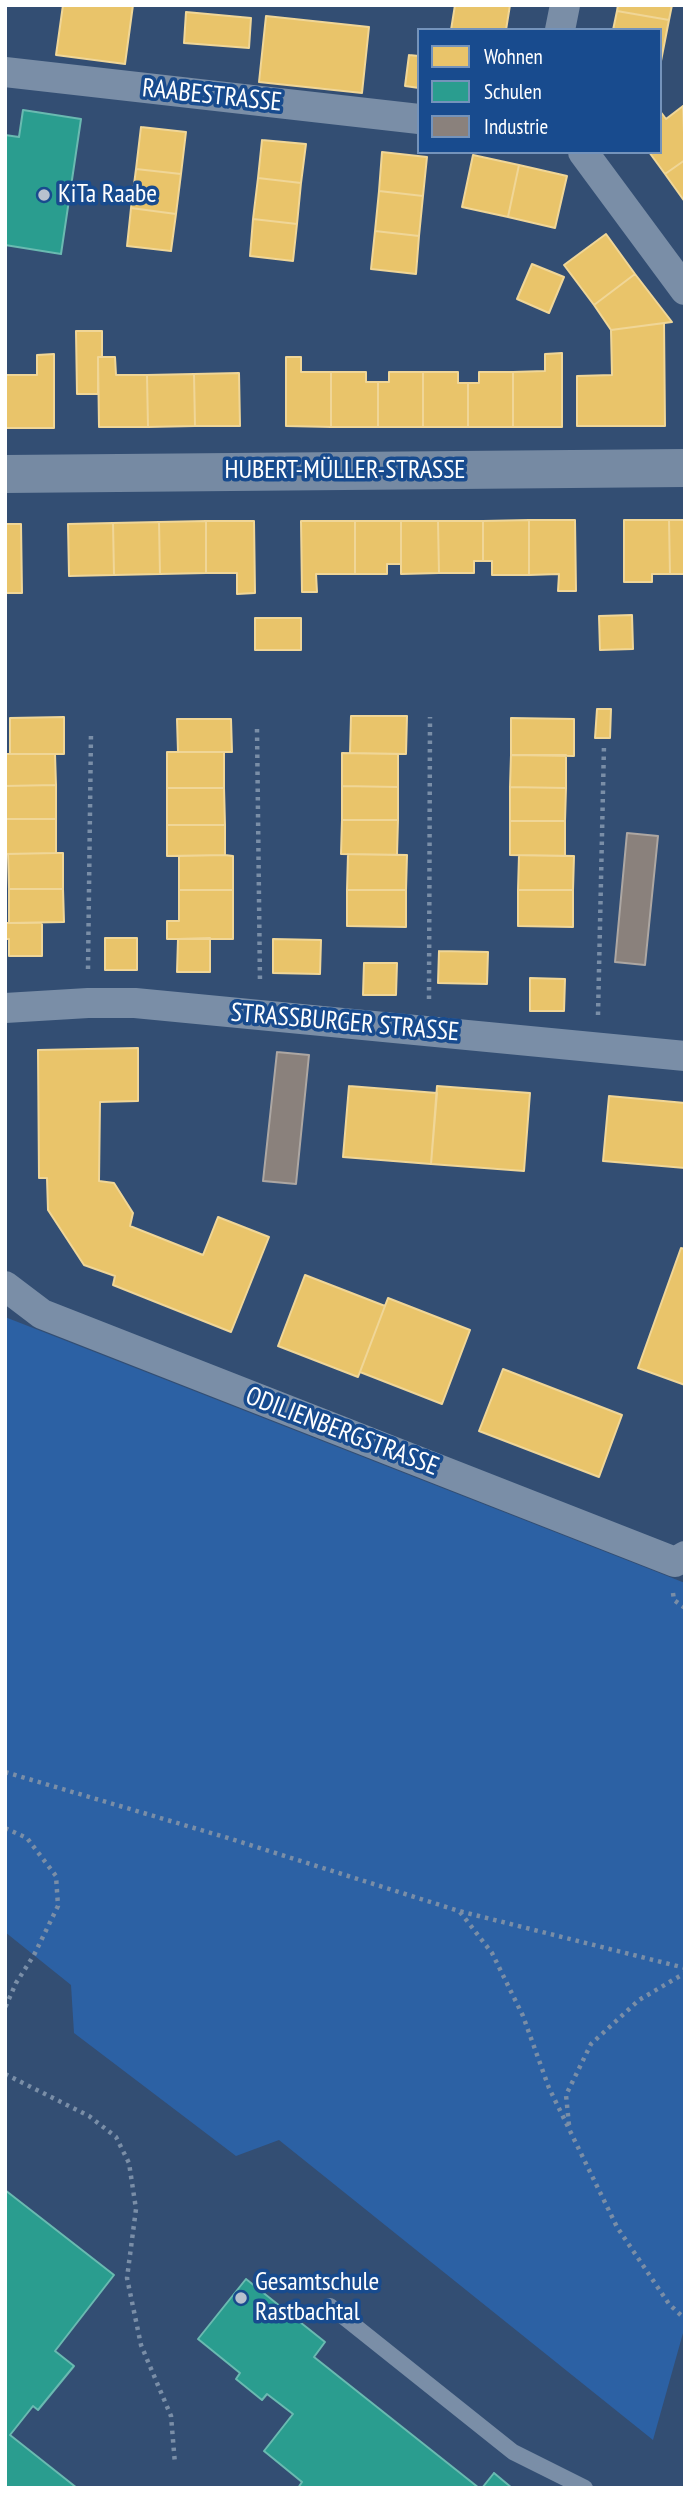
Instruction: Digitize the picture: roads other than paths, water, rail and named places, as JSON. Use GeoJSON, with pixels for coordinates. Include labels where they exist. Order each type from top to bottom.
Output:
{"type":"FeatureCollection","features":[{"type":"Feature","properties":{"kind":"main road","name":"HUBERT-MÜLLER-STRASSE"},"geometry":{"type":"LineString","coordinates":[[5,474],[685,468]]}},
{"type":"Feature","properties":{"kind":"street"},"geometry":{"type":"LineString","coordinates":[[560,28],[565,5]]}},
{"type":"Feature","properties":{"kind":"street","name":"RAABESTRASSE"},"geometry":{"type":"LineString","coordinates":[[5,72],[417,119]]}},
{"type":"Feature","properties":{"kind":"street"},"geometry":{"type":"LineString","coordinates":[[584,154],[685,290]]}},
{"type":"Feature","properties":{"kind":"street","name":"STRASSBURGER STRASSE"},"geometry":{"type":"LineString","coordinates":[[5,1007],[135,1003],[685,1056]]}},
{"type":"Feature","properties":{"kind":"street","name":"ODILIENBERGSTRASSE"},"geometry":{"type":"LineString","coordinates":[[5,1286],[42,1314],[675,1562],[685,1556]]}},
{"type":"Feature","properties":{"kind":"lane"},"geometry":{"type":"LineString","coordinates":[[330,2306],[513,2452],[585,2488]]}},
{"type":"Feature","properties":{"kind":"place","name":"KiTa Raabe"},"geometry":{"type":"Point","coordinates":[44,195]}},
{"type":"Feature","properties":{"kind":"place","name":"Gesamtschule Rastbachtal"},"geometry":{"type":"Point","coordinates":[241,2298]}}]}
